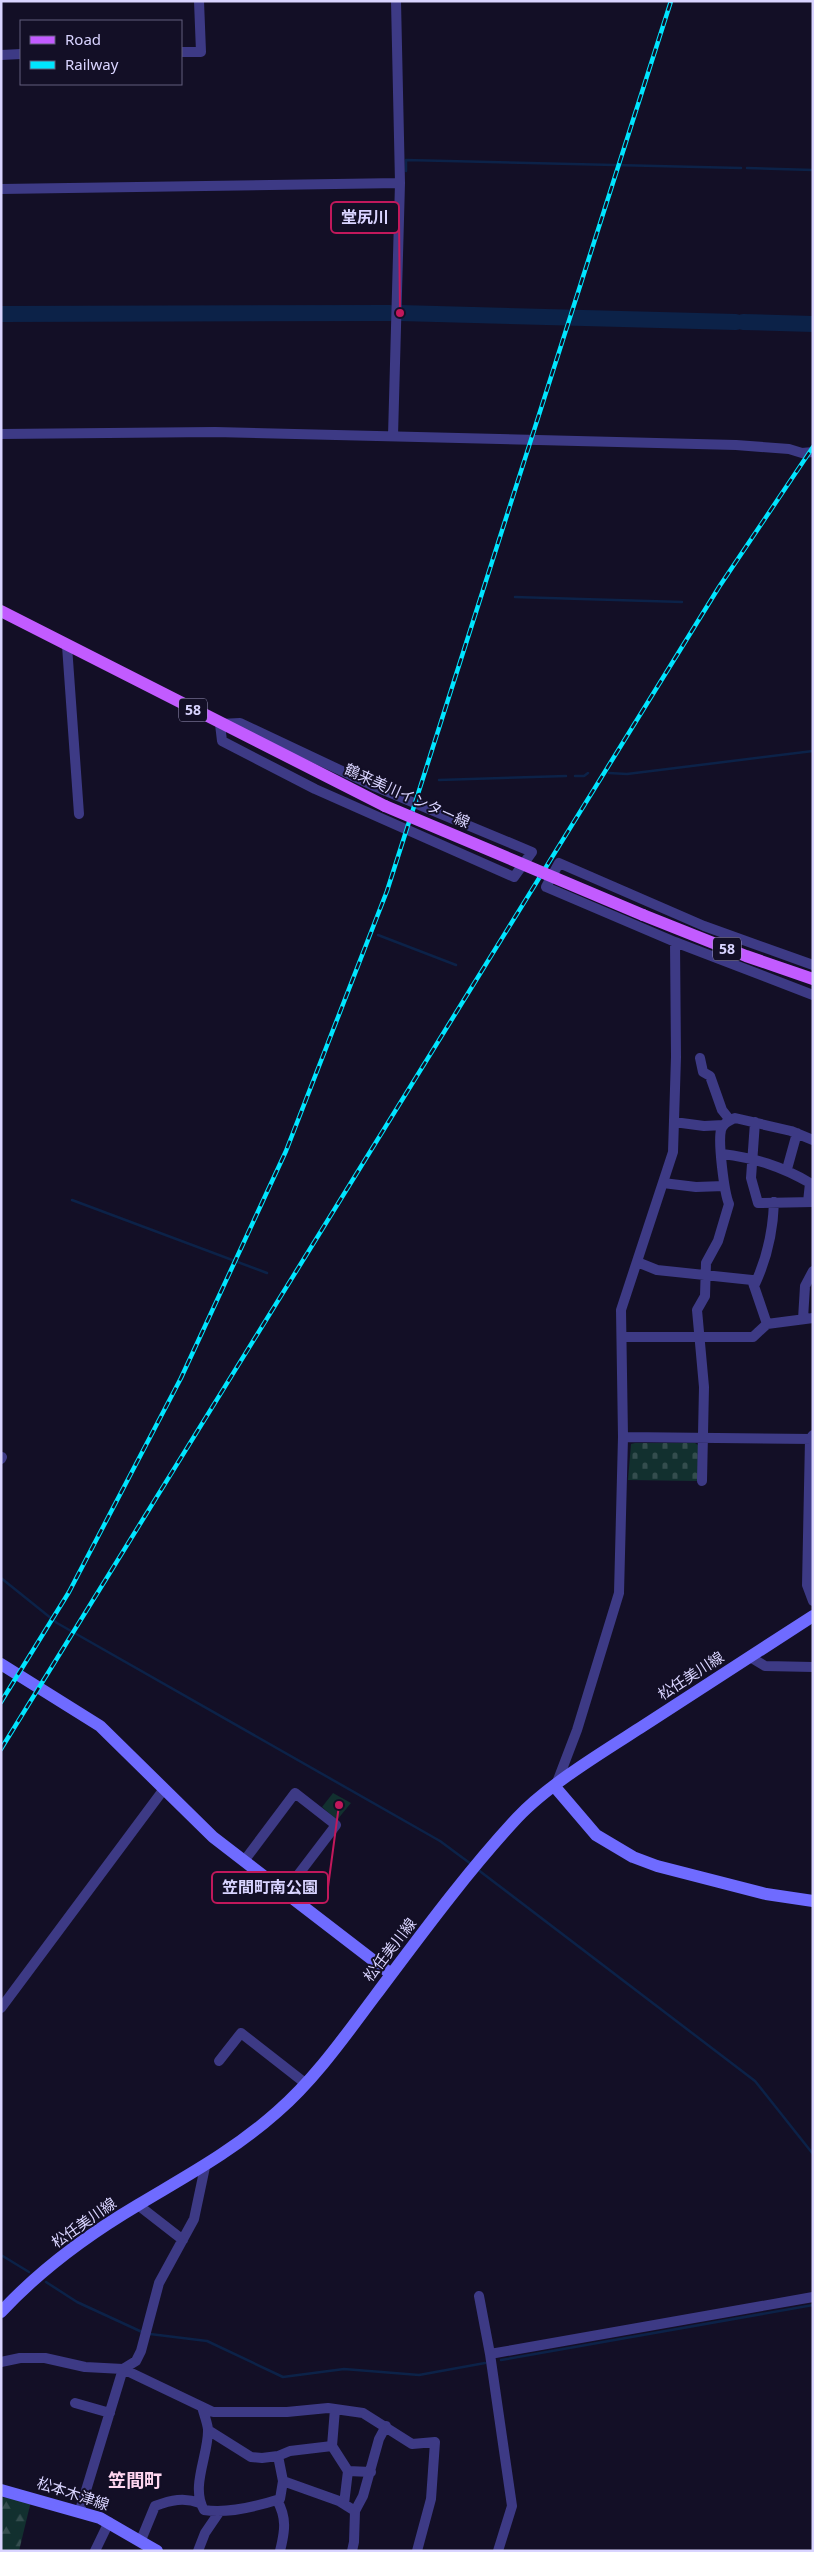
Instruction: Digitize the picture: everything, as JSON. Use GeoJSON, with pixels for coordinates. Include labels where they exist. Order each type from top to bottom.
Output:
{"type":"FeatureCollection","features":[{"type":"Feature","properties":{"kind":"main road","name":"鶴来美川インター線"},"geometry":{"type":"LineString","coordinates":[[1,611],[220,724],[385,806],[643,915],[746,956],[813,979]]}},
{"type":"Feature","properties":{"kind":"main road","name":"松任美川線"},"geometry":{"type":"LineString","coordinates":[[4,2305],[68,2253],[138,2205],[205,2167],[248,2137],[280,2110],[337,2047],[391,1974],[519,1816],[592,1759],[813,1616]]}},
{"type":"Feature","properties":{"kind":"main road"},"geometry":{"type":"LineString","coordinates":[[1,1664],[100,1726],[213,1837],[391,1974]]}},
{"type":"Feature","properties":{"kind":"main road"},"geometry":{"type":"LineString","coordinates":[[556,1787],[596,1835],[633,1857],[658,1866],[766,1894],[813,1901]]}},
{"type":"Feature","properties":{"kind":"main road","name":"松本木津線"},"geometry":{"type":"LineString","coordinates":[[1,2490],[80,2510],[109,2522],[157,2551]]}},
{"type":"Feature","properties":{"kind":"street"},"geometry":{"type":"LineString","coordinates":[[182,52],[201,52],[199,1]]}},
{"type":"Feature","properties":{"kind":"street"},"geometry":{"type":"LineString","coordinates":[[392,436],[400,184],[396,1]]}},
{"type":"Feature","properties":{"kind":"street"},"geometry":{"type":"LineString","coordinates":[[1,55],[20,54]]}},
{"type":"Feature","properties":{"kind":"street"},"geometry":{"type":"LineString","coordinates":[[1,189],[400,184]]}},
{"type":"Feature","properties":{"kind":"street"},"geometry":{"type":"LineString","coordinates":[[1,434],[216,432],[736,445],[789,449],[802,453],[813,452]]}},
{"type":"Feature","properties":{"kind":"street"},"geometry":{"type":"LineString","coordinates":[[67,646],[79,814]]}},
{"type":"Feature","properties":{"kind":"street"},"geometry":{"type":"LineString","coordinates":[[240,723],[376,787],[522,850],[532,852],[514,877],[316,789],[235,748],[222,741],[220,724],[240,723]]}},
{"type":"Feature","properties":{"kind":"street"},"geometry":{"type":"LineString","coordinates":[[813,965],[704,926],[559,863],[546,887],[675,942],[813,995]]}},
{"type":"Feature","properties":{"kind":"street"},"geometry":{"type":"LineString","coordinates":[[556,1787],[577,1730],[619,1593],[623,1437],[622,1310],[672,1152],[674,1122],[675,942]]}},
{"type":"Feature","properties":{"kind":"street"},"geometry":{"type":"LineString","coordinates":[[700,1058],[703,1072],[710,1076],[716,1088],[727,1122]]}},
{"type":"Feature","properties":{"kind":"street"},"geometry":{"type":"LineString","coordinates":[[674,1122],[704,1126],[727,1122],[735,1118],[797,1133],[813,1140]]}},
{"type":"Feature","properties":{"kind":"street"},"geometry":{"type":"LineString","coordinates":[[702,1481],[704,1387],[698,1338],[697,1310],[705,1296],[706,1264],[718,1241],[729,1204],[724,1186],[721,1130],[727,1122]]}},
{"type":"Feature","properties":{"kind":"street"},"geometry":{"type":"LineString","coordinates":[[722,1154],[754,1158],[787,1169],[811,1182],[810,1202],[758,1203],[751,1178],[754,1158],[755,1122]]}},
{"type":"Feature","properties":{"kind":"street"},"geometry":{"type":"LineString","coordinates":[[787,1169],[797,1133]]}},
{"type":"Feature","properties":{"kind":"street"},"geometry":{"type":"LineString","coordinates":[[663,1183],[696,1187],[724,1186]]}},
{"type":"Feature","properties":{"kind":"street"},"geometry":{"type":"LineString","coordinates":[[754,1286],[768,1248],[774,1223],[774,1202]]}},
{"type":"Feature","properties":{"kind":"street"},"geometry":{"type":"LineString","coordinates":[[637,1262],[657,1270],[752,1280],[767,1324]]}},
{"type":"Feature","properties":{"kind":"street"},"geometry":{"type":"LineString","coordinates":[[622,1337],[752,1337],[767,1324],[808,1318],[805,1286],[813,1271]]}},
{"type":"Feature","properties":{"kind":"street"},"geometry":{"type":"LineString","coordinates":[[623,1437],[812,1438],[807,1584],[813,1601]]}},
{"type":"Feature","properties":{"kind":"street"},"geometry":{"type":"LineString","coordinates":[[750,1657],[765,1666],[813,1667]]}},
{"type":"Feature","properties":{"kind":"street"},"geometry":{"type":"LineString","coordinates":[[1,2008],[164,1789]]}},
{"type":"Feature","properties":{"kind":"street"},"geometry":{"type":"LineString","coordinates":[[244,1861],[295,1793],[336,1825],[285,1892]]}},
{"type":"Feature","properties":{"kind":"street"},"geometry":{"type":"LineString","coordinates":[[219,2061],[241,2032],[305,2083]]}},
{"type":"Feature","properties":{"kind":"street"},"geometry":{"type":"LineString","coordinates":[[80,2510],[123,2369],[136,2361],[142,2351],[158,2283],[194,2219],[205,2167]]}},
{"type":"Feature","properties":{"kind":"street"},"geometry":{"type":"LineString","coordinates":[[138,2205],[183,2240]]}},
{"type":"Feature","properties":{"kind":"street"},"geometry":{"type":"LineString","coordinates":[[479,2296],[490,2354],[512,2506],[498,2551]]}},
{"type":"Feature","properties":{"kind":"street"},"geometry":{"type":"LineString","coordinates":[[490,2354],[813,2297]]}},
{"type":"Feature","properties":{"kind":"street"},"geometry":{"type":"LineString","coordinates":[[1,2362],[20,2358],[45,2358],[85,2367],[123,2369],[213,2412],[230,2413],[253,2410],[288,2412],[336,2409],[363,2413],[412,2444],[435,2442],[431,2499],[417,2551]]}},
{"type":"Feature","properties":{"kind":"street"},"geometry":{"type":"LineString","coordinates":[[75,2403],[110,2413]]}},
{"type":"Feature","properties":{"kind":"street"},"geometry":{"type":"LineString","coordinates":[[202,2407],[208,2430],[200,2482],[200,2503],[204,2510],[220,2511],[280,2499],[284,2481],[278,2456]]}},
{"type":"Feature","properties":{"kind":"street"},"geometry":{"type":"LineString","coordinates":[[336,2409],[332,2446],[348,2471],[344,2504]]}},
{"type":"Feature","properties":{"kind":"street"},"geometry":{"type":"LineString","coordinates":[[352,2551],[355,2511],[363,2496],[379,2439],[386,2426]]}},
{"type":"Feature","properties":{"kind":"street"},"geometry":{"type":"LineString","coordinates":[[208,2430],[251,2457],[278,2456],[290,2452],[332,2446]]}},
{"type":"Feature","properties":{"kind":"street"},"geometry":{"type":"LineString","coordinates":[[348,2471],[371,2472]]}},
{"type":"Feature","properties":{"kind":"street"},"geometry":{"type":"LineString","coordinates":[[284,2481],[344,2504],[355,2511]]}},
{"type":"Feature","properties":{"kind":"street"},"geometry":{"type":"LineString","coordinates":[[141,2540],[156,2506],[171,2500],[188,2499],[200,2503]]}},
{"type":"Feature","properties":{"kind":"street"},"geometry":{"type":"LineString","coordinates":[[277,2500],[283,2511],[285,2524],[280,2551]]}},
{"type":"Feature","properties":{"kind":"street"},"geometry":{"type":"LineString","coordinates":[[198,2551],[206,2533],[220,2511]]}},
{"type":"Feature","properties":{"kind":"street"},"geometry":{"type":"LineString","coordinates":[[95,2551],[109,2522]]}},
{"type":"Feature","properties":{"kind":"green space"},"geometry":{"type":"Polygon","coordinates":[[[695,1443],[698,1445],[698,1481],[628,1480],[631,1444],[695,1443]]]}},
{"type":"Feature","properties":{"kind":"green space"},"geometry":{"type":"Polygon","coordinates":[[[333,1793],[351,1803],[337,1820],[322,1807],[333,1793]]]}},
{"type":"Feature","properties":{"kind":"green space"},"geometry":{"type":"Polygon","coordinates":[[[1,2497],[31,2501],[19,2551],[1,2551],[1,2497]]]}},
{"type":"Feature","properties":{"kind":"waterway"},"geometry":{"type":"LineString","coordinates":[[406,171],[406,160],[741,168]]}},
{"type":"Feature","properties":{"kind":"waterway"},"geometry":{"type":"LineString","coordinates":[[747,168],[813,170]]}},
{"type":"Feature","properties":{"kind":"waterway"},"geometry":{"type":"LineString","coordinates":[[1,314],[390,313]]}},
{"type":"Feature","properties":{"kind":"waterway"},"geometry":{"type":"LineString","coordinates":[[400,313],[736,322]]}},
{"type":"Feature","properties":{"kind":"waterway"},"geometry":{"type":"LineString","coordinates":[[743,322],[813,324]]}},
{"type":"Feature","properties":{"kind":"waterway"},"geometry":{"type":"LineString","coordinates":[[515,597],[682,602]]}},
{"type":"Feature","properties":{"kind":"waterway"},"geometry":{"type":"LineString","coordinates":[[609,773],[627,774],[813,751]]}},
{"type":"Feature","properties":{"kind":"waterway"},"geometry":{"type":"LineString","coordinates":[[575,776],[584,776],[588,773]]}},
{"type":"Feature","properties":{"kind":"waterway"},"geometry":{"type":"LineString","coordinates":[[439,780],[566,776]]}},
{"type":"Feature","properties":{"kind":"waterway"},"geometry":{"type":"LineString","coordinates":[[378,935],[456,965]]}},
{"type":"Feature","properties":{"kind":"waterway"},"geometry":{"type":"LineString","coordinates":[[72,1200],[267,1273]]}},
{"type":"Feature","properties":{"kind":"waterway"},"geometry":{"type":"LineString","coordinates":[[1,1578],[57,1623],[440,1841],[471,1864]]}},
{"type":"Feature","properties":{"kind":"waterway"},"geometry":{"type":"LineString","coordinates":[[477,1869],[755,2081],[813,2154]]}},
{"type":"Feature","properties":{"kind":"waterway"},"geometry":{"type":"LineString","coordinates":[[1,2255],[29,2272]]}},
{"type":"Feature","properties":{"kind":"waterway"},"geometry":{"type":"LineString","coordinates":[[46,2282],[77,2302],[142,2332]]}},
{"type":"Feature","properties":{"kind":"waterway"},"geometry":{"type":"LineString","coordinates":[[501,2360],[813,2305]]}},
{"type":"Feature","properties":{"kind":"waterway"},"geometry":{"type":"LineString","coordinates":[[150,2334],[207,2341],[283,2377],[344,2369],[419,2375],[485,2363]]}},
{"type":"Feature","properties":{"kind":"railway"},"geometry":{"type":"LineString","coordinates":[[1,1702],[69,1592],[181,1378],[286,1151],[387,891],[671,1]]}},
{"type":"Feature","properties":{"kind":"railway"},"geometry":{"type":"LineString","coordinates":[[1,1749],[719,587],[813,447]]}},
{"type":"Feature","properties":{"kind":"place","name":"堂尻川"},"geometry":{"type":"Point","coordinates":[400,313]}},
{"type":"Feature","properties":{"kind":"place","name":"笠間町南公園"},"geometry":{"type":"Point","coordinates":[339,1805]}},
{"type":"Feature","properties":{"kind":"district","name":"笠間町"},"geometry":{"type":"Point","coordinates":[135,2481]}}]}
